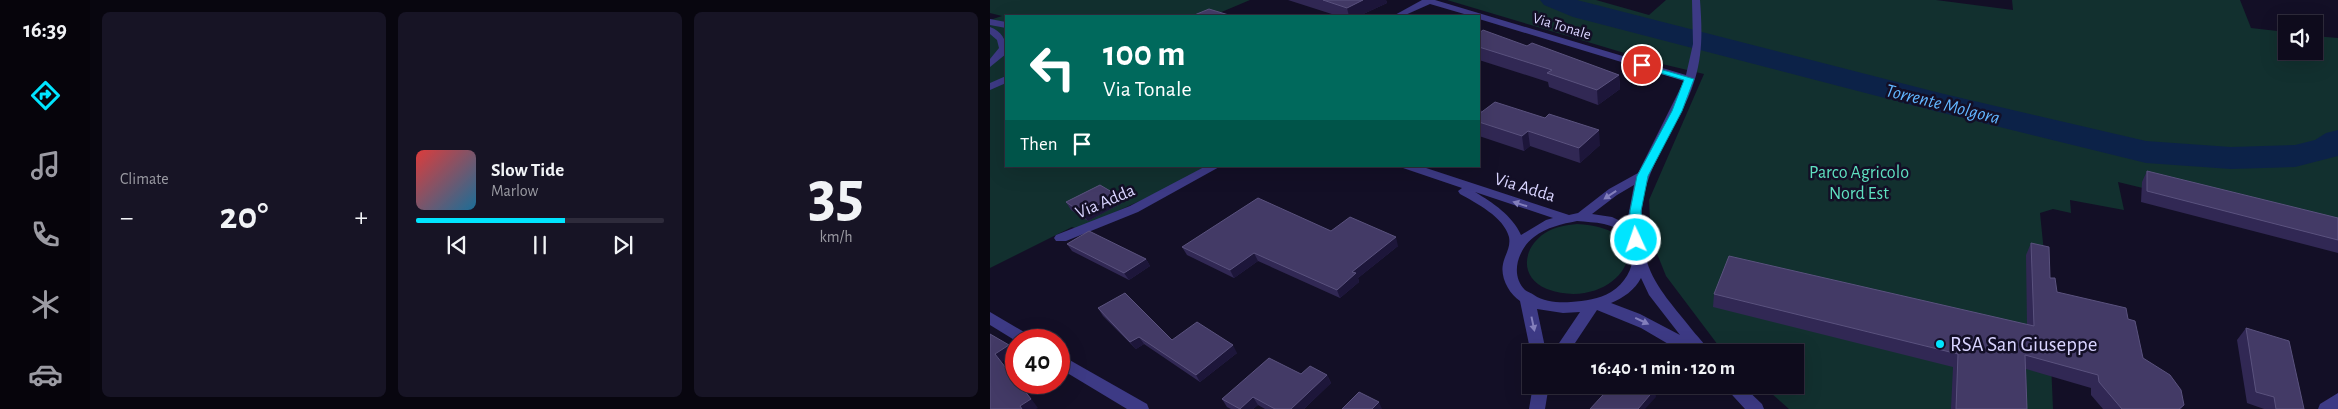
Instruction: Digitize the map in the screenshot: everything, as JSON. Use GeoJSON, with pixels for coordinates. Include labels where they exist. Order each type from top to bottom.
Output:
{"type":"FeatureCollection","features":[{"type":"Feature","properties":{"kind":"street"},"geometry":{"type":"LineString","coordinates":[[1399,15],[1428,0]]}},
{"type":"Feature","properties":{"kind":"street","name":"Via Tonale"},"geometry":{"type":"LineString","coordinates":[[1428,0],[1478,15]]}},
{"type":"Feature","properties":{"kind":"street"},"geometry":{"type":"LineString","coordinates":[[1637,242],[1636,211],[1642,176],[1677,111],[1696,58],[1696,0]]}},
{"type":"Feature","properties":{"kind":"street","name":"Via Tonale"},"geometry":{"type":"LineString","coordinates":[[1480,16],[1689,79]]}},
{"type":"Feature","properties":{"kind":"street"},"geometry":{"type":"LineString","coordinates":[[990,22],[1005,25]]}},
{"type":"Feature","properties":{"kind":"street"},"geometry":{"type":"LineString","coordinates":[[990,30],[1001,39],[1004,48],[1001,54],[990,64]]}},
{"type":"Feature","properties":{"kind":"street"},"geometry":{"type":"LineString","coordinates":[[990,88],[1005,80]]}},
{"type":"Feature","properties":{"kind":"street"},"geometry":{"type":"LineString","coordinates":[[990,88],[1005,87]]}},
{"type":"Feature","properties":{"kind":"street","name":"Via Adda"},"geometry":{"type":"LineString","coordinates":[[1061,238],[1134,209],[1213,167]]}},
{"type":"Feature","properties":{"kind":"street","name":"Via Adda"},"geometry":{"type":"LineString","coordinates":[[1410,167],[1444,180],[1566,218]]}},
{"type":"Feature","properties":{"kind":"street"},"geometry":{"type":"LineString","coordinates":[[1581,217],[1613,192],[1642,176]]}},
{"type":"Feature","properties":{"kind":"street","name":"Via Adda"},"geometry":{"type":"LineString","coordinates":[[1444,180],[1484,204],[1506,221],[1514,232],[1516,246]]}},
{"type":"Feature","properties":{"kind":"street"},"geometry":{"type":"LineString","coordinates":[[1567,344],[1594,305],[1625,290],[1636,278],[1641,263],[1642,252],[1628,231],[1617,224],[1598,218],[1581,217],[1566,218],[1536,228],[1516,246],[1509,261],[1509,274],[1514,285],[1526,297],[1542,304],[1559,308],[1594,305],[1626,314],[1658,329],[1681,344]]}},
{"type":"Feature","properties":{"kind":"street"},"geometry":{"type":"LineString","coordinates":[[1641,263],[1654,291],[1695,344]]}},
{"type":"Feature","properties":{"kind":"street"},"geometry":{"type":"LineString","coordinates":[[1526,297],[1536,344]]}},
{"type":"Feature","properties":{"kind":"street"},"geometry":{"type":"LineString","coordinates":[[990,318],[1008,329]]}},
{"type":"Feature","properties":{"kind":"street"},"geometry":{"type":"LineString","coordinates":[[1070,367],[1141,409]]}},
{"type":"Feature","properties":{"kind":"street"},"geometry":{"type":"LineString","coordinates":[[1740,394],[1756,409]]}},
{"type":"Feature","properties":{"kind":"street"},"geometry":{"type":"LineString","coordinates":[[2326,409],[2338,400]]}},
{"type":"Feature","properties":{"kind":"green space"},"geometry":{"type":"Polygon","coordinates":[[[990,0],[1250,0],[1214,15],[1005,15],[1005,167],[1210,167],[1145,199],[1077,229],[1072,227],[990,268],[990,20],[1002,16],[990,13],[990,0]]]}},
{"type":"Feature","properties":{"kind":"green space","name":"Parco Agricolo Nord Est"},"geometry":{"type":"Polygon","coordinates":[[[1447,0],[1596,0],[1649,15],[1666,0],[1936,0],[2013,10],[2012,0],[2240,0],[2251,28],[2278,31],[2278,60],[2323,60],[2323,37],[2338,38],[2338,235],[2118,182],[2124,210],[2070,200],[2071,213],[2053,209],[2040,213],[2048,292],[2053,409],[1789,409],[1772,394],[1804,394],[1804,344],[1717,344],[1666,276],[1652,241],[1649,200],[1704,74],[1658,63],[1447,0]]]}},
{"type":"Feature","properties":{"kind":"green space"},"geometry":{"type":"Polygon","coordinates":[[[1577,224],[1606,229],[1622,240],[1628,254],[1624,268],[1612,281],[1595,291],[1572,294],[1547,289],[1532,278],[1528,270],[1528,254],[1537,239],[1545,233],[1560,227],[1577,224]]]}},
{"type":"Feature","properties":{"kind":"building"},"geometry":{"type":"Polygon","coordinates":[[[1323,0],[1363,0],[1347,8],[1323,0]]]}},
{"type":"Feature","properties":{"kind":"building"},"geometry":{"type":"Polygon","coordinates":[[[1209,9],[1229,15],[1194,15],[1209,9]]]}},
{"type":"Feature","properties":{"kind":"building"},"geometry":{"type":"Polygon","coordinates":[[[1483,30],[1527,46],[1532,43],[1619,75],[1597,90],[1547,73],[1552,70],[1480,47],[1480,32],[1483,30]]]}},
{"type":"Feature","properties":{"kind":"building"},"geometry":{"type":"Polygon","coordinates":[[[1495,102],[1545,118],[1549,114],[1599,130],[1579,148],[1528,131],[1522,136],[1480,122],[1480,113],[1495,102]]]}},
{"type":"Feature","properties":{"kind":"building"},"geometry":{"type":"Polygon","coordinates":[[[2147,171],[2338,218],[2338,240],[2147,191],[2147,171]]]}},
{"type":"Feature","properties":{"kind":"building"},"geometry":{"type":"Polygon","coordinates":[[[1100,185],[1117,195],[1082,213],[1066,202],[1100,185]]]}},
{"type":"Feature","properties":{"kind":"building"},"geometry":{"type":"Polygon","coordinates":[[[1258,198],[1331,231],[1350,217],[1396,237],[1352,272],[1356,273],[1337,290],[1254,253],[1230,270],[1182,247],[1258,198]]]}},
{"type":"Feature","properties":{"kind":"building"},"geometry":{"type":"Polygon","coordinates":[[[1089,231],[1146,259],[1124,273],[1067,244],[1089,231]]]}},
{"type":"Feature","properties":{"kind":"building"},"geometry":{"type":"Polygon","coordinates":[[[2031,243],[2049,247],[2050,278],[2055,278],[2057,292],[2126,308],[2128,319],[2135,321],[2143,358],[2170,375],[2181,390],[2184,405],[2179,409],[2122,409],[2099,382],[2098,375],[2025,355],[2027,409],[1956,409],[1958,354],[1714,294],[1729,256],[2034,326],[2031,243]]]}},
{"type":"Feature","properties":{"kind":"building"},"geometry":{"type":"Polygon","coordinates":[[[1125,293],[1172,340],[1197,322],[1233,345],[1196,375],[1139,337],[1130,342],[1098,308],[1125,293]]]}},
{"type":"Feature","properties":{"kind":"building"},"geometry":{"type":"Polygon","coordinates":[[[2246,328],[2289,341],[2304,409],[2276,409],[2274,397],[2256,392],[2246,328]]]}},
{"type":"Feature","properties":{"kind":"building"},"geometry":{"type":"Polygon","coordinates":[[[990,334],[1005,343],[1005,348],[995,354],[1005,367],[1005,394],[1027,394],[1031,399],[1020,406],[1022,409],[990,409],[990,334]]]}},
{"type":"Feature","properties":{"kind":"building"},"geometry":{"type":"Polygon","coordinates":[[[1269,358],[1301,374],[1310,366],[1327,375],[1291,409],[1275,409],[1253,397],[1240,409],[1222,399],[1269,358]]]}},
{"type":"Feature","properties":{"kind":"building"},"geometry":{"type":"Polygon","coordinates":[[[1359,392],[1379,402],[1372,409],[1342,409],[1359,392]]]}},
{"type":"Feature","properties":{"kind":"building"},"geometry":{"type":"Polygon","coordinates":[[[1604,394],[1651,394],[1638,409],[1590,409],[1604,394]]]}},
{"type":"Feature","properties":{"kind":"waterway","name":"Torrente Molgora"},"geometry":{"type":"LineString","coordinates":[[1553,0],[1582,11],[1938,102],[2146,152],[2231,158],[2295,156],[2327,148],[2338,140]]}},
{"type":"Feature","properties":{"kind":"place","name":"RSA San Giuseppe"},"geometry":{"type":"Point","coordinates":[1940,344]}},
{"type":"Feature","properties":{"kind":"route"},"geometry":{"type":"LineString","coordinates":[[1636,240],[1637,242],[1635,229],[1636,211],[1642,176],[1677,111],[1689,79],[1642,65]]}}]}
